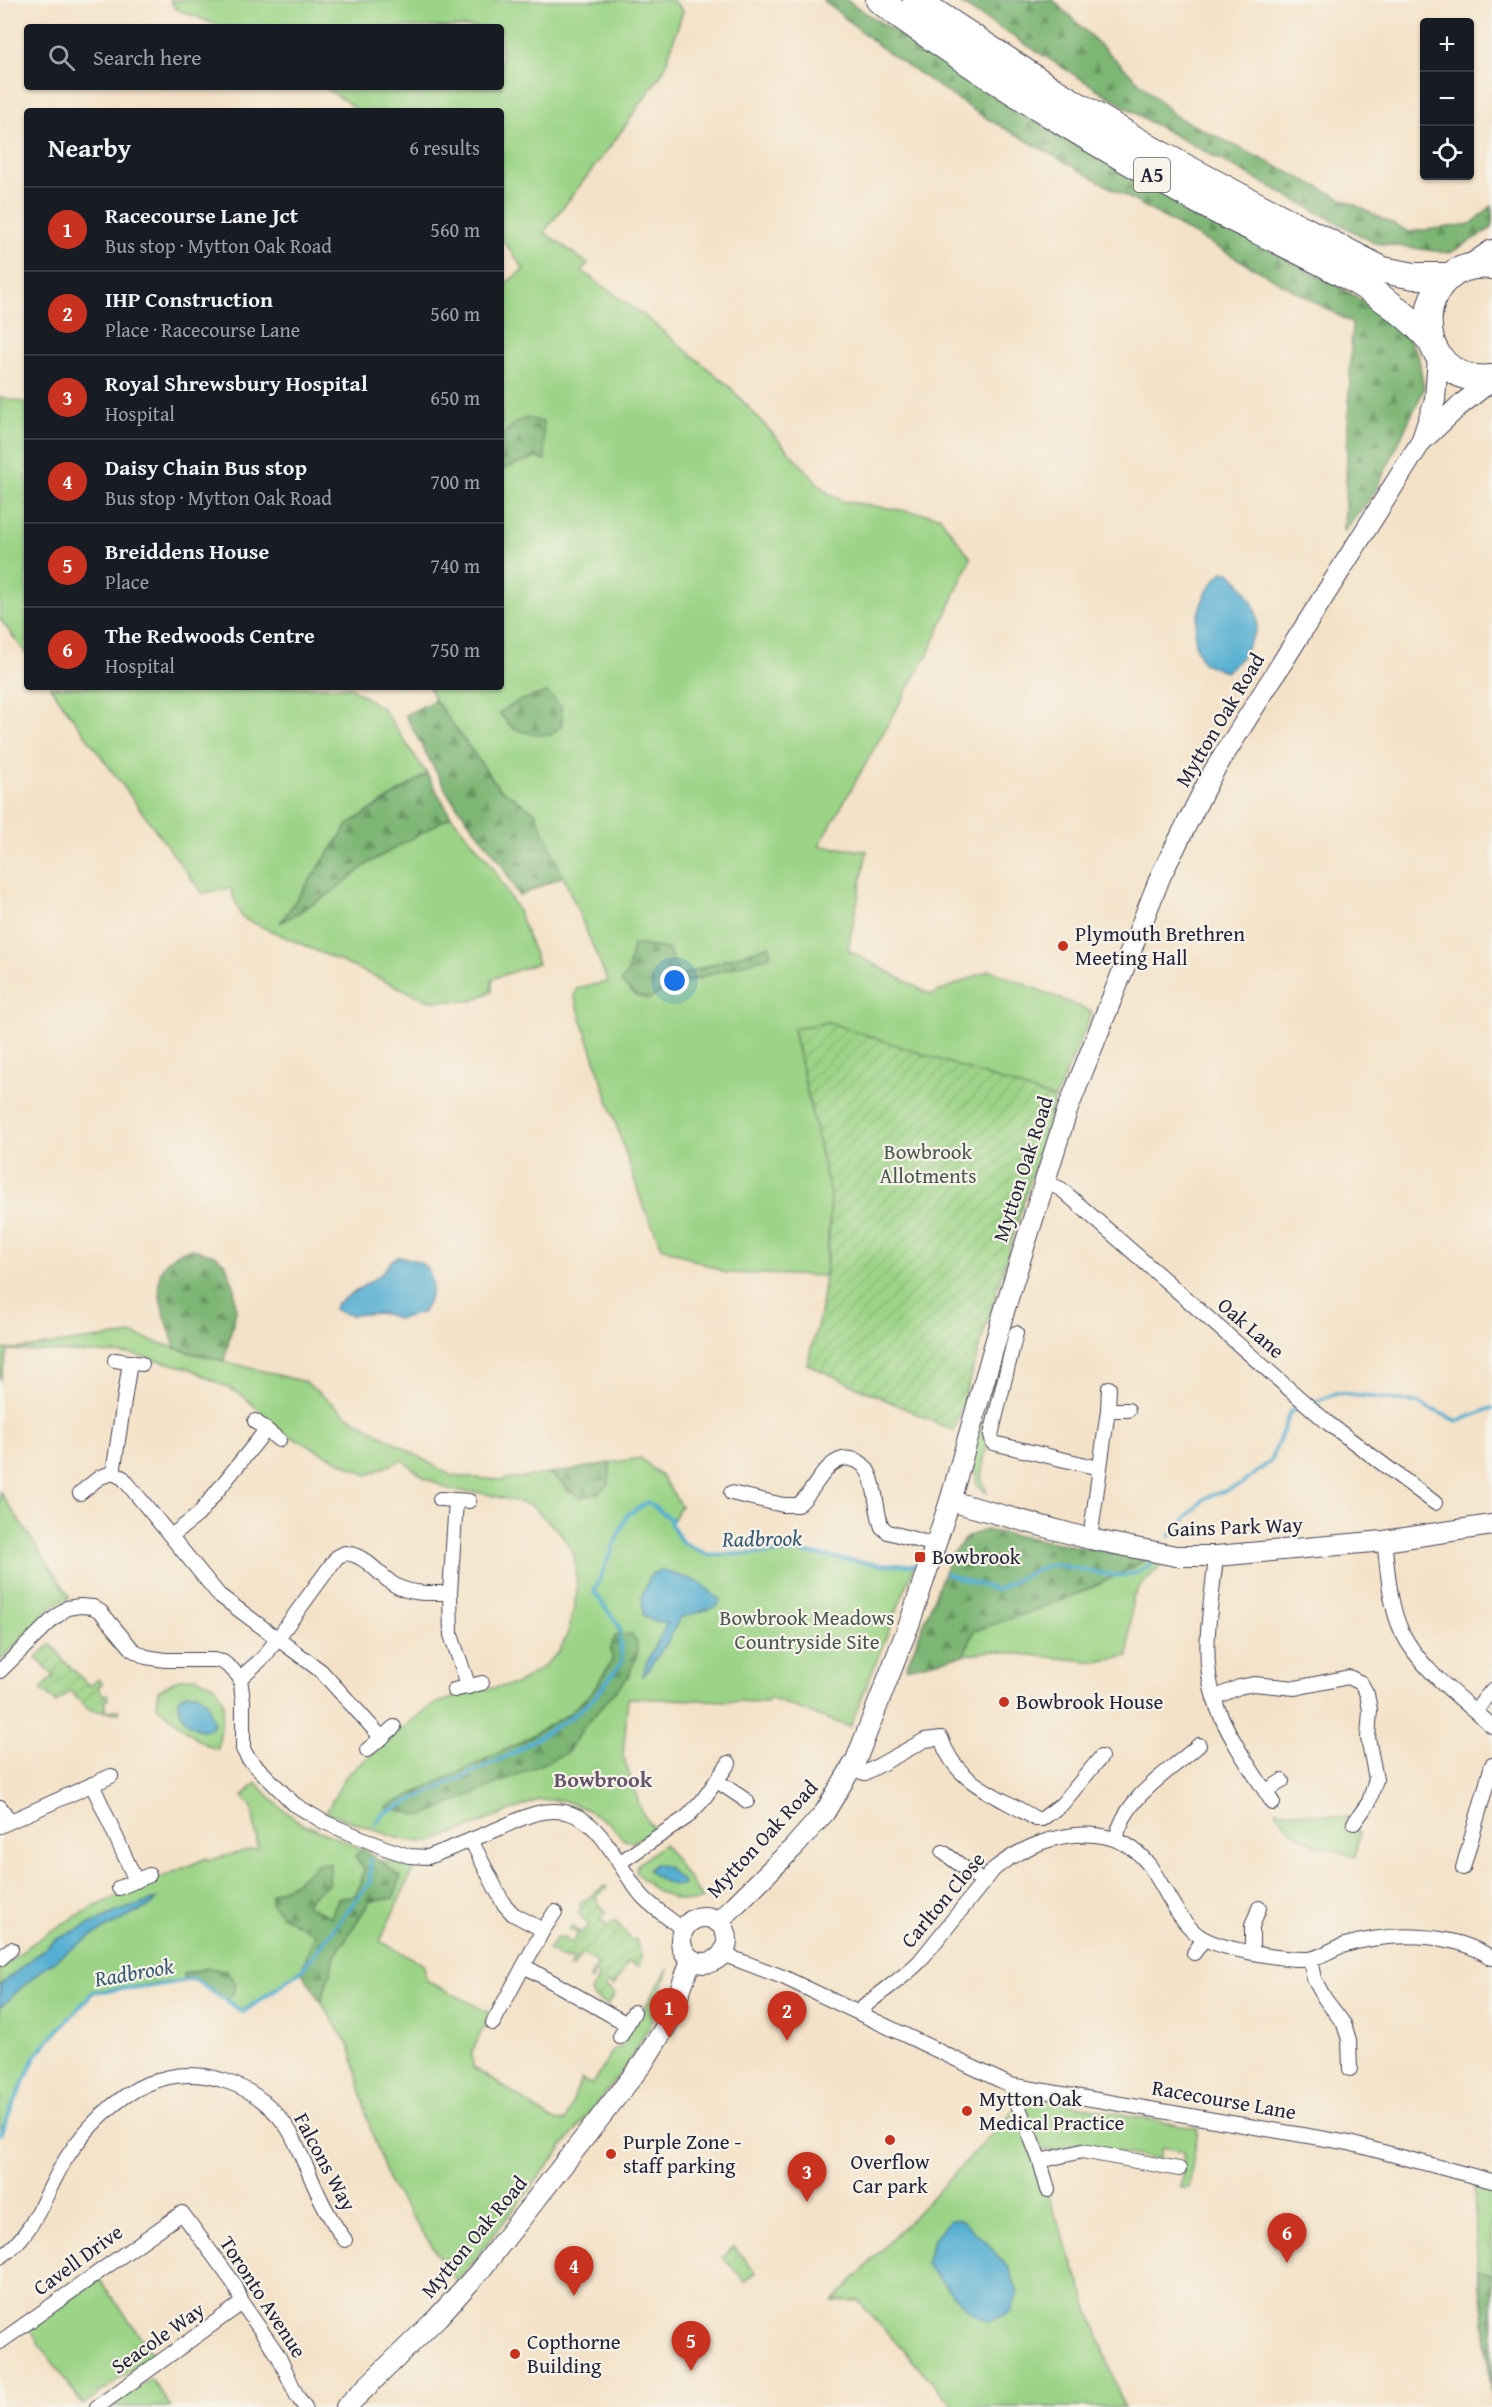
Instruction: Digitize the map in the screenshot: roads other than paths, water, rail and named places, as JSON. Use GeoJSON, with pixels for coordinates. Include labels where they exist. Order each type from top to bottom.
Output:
{"type":"FeatureCollection","features":[{"type":"Feature","properties":{"kind":"highway","name":"A5"},"geometry":{"type":"LineString","coordinates":[[879,0],[914,26],[1027,99],[1144,171],[1343,275],[1383,299],[1416,324],[1434,348]]}},
{"type":"Feature","properties":{"kind":"highway","name":"A5"},"geometry":{"type":"LineString","coordinates":[[916,0],[1084,109],[1152,150],[1383,270],[1414,276],[1458,272]]}},
{"type":"Feature","properties":{"kind":"highway"},"geometry":{"type":"LineString","coordinates":[[1492,266],[1475,266],[1458,272],[1437,291],[1428,309],[1428,330],[1434,348],[1454,371],[1474,378],[1492,379]]}},
{"type":"Feature","properties":{"kind":"main road"},"geometry":{"type":"LineString","coordinates":[[1458,272],[1492,250]]}},
{"type":"Feature","properties":{"kind":"main road","name":"Mytton Oak Road"},"geometry":{"type":"LineString","coordinates":[[718,1922],[794,1847],[825,1812],[851,1769],[910,1622],[950,1501],[1043,1182],[1066,1111],[1108,1004],[1161,875],[1202,795],[1237,735],[1421,442],[1435,399],[1434,348]]}},
{"type":"Feature","properties":{"kind":"main road","name":"Mytton Oak Road"},"geometry":{"type":"LineString","coordinates":[[1421,442],[1492,379]]}},
{"type":"Feature","properties":{"kind":"main road","name":"Gains Park Way"},"geometry":{"type":"LineString","coordinates":[[950,1501],[1090,1539],[1176,1557],[1216,1556],[1384,1541],[1492,1525]]}},
{"type":"Feature","properties":{"kind":"main road","name":"Mytton Oak Road"},"geometry":{"type":"LineString","coordinates":[[684,1930],[694,1919],[702,1917],[718,1922],[723,1927],[727,1941],[722,1954]]}},
{"type":"Feature","properties":{"kind":"main road"},"geometry":{"type":"LineString","coordinates":[[684,1930],[681,1939],[682,1947],[691,1960],[707,1963],[722,1954]]}},
{"type":"Feature","properties":{"kind":"main road","name":"Mytton Oak Road"},"geometry":{"type":"LineString","coordinates":[[346,2407],[438,2318],[474,2278],[615,2100],[656,2044],[669,2021],[691,1960]]}},
{"type":"Feature","properties":{"kind":"street","name":"Oak Lane"},"geometry":{"type":"LineString","coordinates":[[1043,1182],[1060,1189],[1313,1410],[1436,1503]]}},
{"type":"Feature","properties":{"kind":"street"},"geometry":{"type":"LineString","coordinates":[[1016,1333],[991,1435],[993,1443],[1099,1468]]}},
{"type":"Feature","properties":{"kind":"street"},"geometry":{"type":"LineString","coordinates":[[113,1473],[136,1363],[115,1360]]}},
{"type":"Feature","properties":{"kind":"street"},"geometry":{"type":"LineString","coordinates":[[1090,1539],[1109,1388]]}},
{"type":"Feature","properties":{"kind":"street"},"geometry":{"type":"LineString","coordinates":[[1108,1410],[1128,1410]]}},
{"type":"Feature","properties":{"kind":"street"},"geometry":{"type":"LineString","coordinates":[[255,1421],[279,1440]]}},
{"type":"Feature","properties":{"kind":"street"},"geometry":{"type":"LineString","coordinates":[[171,1536],[198,1515],[266,1430]]}},
{"type":"Feature","properties":{"kind":"street"},"geometry":{"type":"LineString","coordinates":[[731,1493],[798,1505],[832,1464],[842,1458],[853,1459],[864,1466],[870,1475],[882,1527],[888,1532],[935,1545]]}},
{"type":"Feature","properties":{"kind":"street"},"geometry":{"type":"LineString","coordinates":[[80,1493],[100,1477],[113,1473],[123,1478],[219,1595],[321,1671],[382,1738]]}},
{"type":"Feature","properties":{"kind":"street"},"geometry":{"type":"LineString","coordinates":[[440,1500],[463,1501],[450,1593],[451,1635],[475,1685],[454,1690]]}},
{"type":"Feature","properties":{"kind":"street"},"geometry":{"type":"LineString","coordinates":[[1384,1541],[1393,1603],[1401,1631],[1427,1668],[1492,1726]]}},
{"type":"Feature","properties":{"kind":"street"},"geometry":{"type":"LineString","coordinates":[[240,1678],[264,1657],[337,1557],[345,1553],[363,1558],[394,1585],[406,1590],[422,1593],[450,1593]]}},
{"type":"Feature","properties":{"kind":"street"},"geometry":{"type":"LineString","coordinates":[[1216,1556],[1208,1638],[1210,1677],[1214,1698],[1223,1721],[1270,1797],[1282,1781]]}},
{"type":"Feature","properties":{"kind":"street"},"geometry":{"type":"LineString","coordinates":[[0,1671],[67,1608],[93,1607],[101,1612],[134,1650],[146,1657],[165,1660],[214,1660],[223,1662],[233,1670],[240,1678],[243,1701],[243,1749],[261,1771],[306,1814],[409,1856],[428,1857],[534,1814],[553,1811],[572,1814],[586,1820],[598,1830],[645,1898],[684,1930]]}},
{"type":"Feature","properties":{"kind":"street"},"geometry":{"type":"LineString","coordinates":[[1214,1698],[1239,1687],[1254,1684],[1295,1688],[1349,1677],[1361,1683],[1367,1694],[1370,1710],[1368,1738],[1376,1779],[1370,1802],[1354,1823]]}},
{"type":"Feature","properties":{"kind":"street"},"geometry":{"type":"LineString","coordinates":[[1475,1711],[1492,1690]]}},
{"type":"Feature","properties":{"kind":"street"},"geometry":{"type":"LineString","coordinates":[[367,1750],[394,1727]]}},
{"type":"Feature","properties":{"kind":"street"},"geometry":{"type":"LineString","coordinates":[[851,1769],[864,1773],[925,1740],[941,1738],[945,1751],[960,1773],[1042,1820],[1062,1804],[1101,1757]]}},
{"type":"Feature","properties":{"kind":"street"},"geometry":{"type":"LineString","coordinates":[[1116,1839],[1119,1823],[1127,1810],[1141,1795],[1189,1763],[1199,1745]]}},
{"type":"Feature","properties":{"kind":"street"},"geometry":{"type":"LineString","coordinates":[[619,1863],[687,1817],[729,1763]]}},
{"type":"Feature","properties":{"kind":"street"},"geometry":{"type":"LineString","coordinates":[[1463,1868],[1492,1765]]}},
{"type":"Feature","properties":{"kind":"street"},"geometry":{"type":"LineString","coordinates":[[0,1807],[5,1824],[111,1776]]}},
{"type":"Feature","properties":{"kind":"street"},"geometry":{"type":"LineString","coordinates":[[717,1781],[747,1801]]}},
{"type":"Feature","properties":{"kind":"street"},"geometry":{"type":"LineString","coordinates":[[92,1784],[136,1881]]}},
{"type":"Feature","properties":{"kind":"street","name":"Carlton Close"},"geometry":{"type":"LineString","coordinates":[[858,2012],[874,1997],[906,1975],[919,1962],[983,1882],[1004,1861],[1037,1844],[1067,1836],[1082,1835],[1116,1839],[1127,1845],[1147,1863],[1189,1926],[1204,1939]]}},
{"type":"Feature","properties":{"kind":"street"},"geometry":{"type":"LineString","coordinates":[[471,1840],[503,1903],[513,1914],[543,1930]]}},
{"type":"Feature","properties":{"kind":"street"},"geometry":{"type":"LineString","coordinates":[[943,1852],[983,1882]]}},
{"type":"Feature","properties":{"kind":"street"},"geometry":{"type":"LineString","coordinates":[[119,1888],[149,1875]]}},
{"type":"Feature","properties":{"kind":"street"},"geometry":{"type":"LineString","coordinates":[[1252,1952],[1252,1926],[1259,1908]]}},
{"type":"Feature","properties":{"kind":"street"},"geometry":{"type":"LineString","coordinates":[[494,2023],[543,1930],[555,1912]]}},
{"type":"Feature","properties":{"kind":"street"},"geometry":{"type":"LineString","coordinates":[[1194,1953],[1204,1939],[1252,1952],[1310,1959],[1342,1946],[1398,1938],[1454,1941],[1473,1947],[1492,1958]]}},
{"type":"Feature","properties":{"kind":"street"},"geometry":{"type":"LineString","coordinates":[[0,1959],[11,1949]]}},
{"type":"Feature","properties":{"kind":"street","name":"Racecourse Lane"},"geometry":{"type":"LineString","coordinates":[[722,1954],[783,1977],[1010,2085],[1349,2143],[1492,2181]]}},
{"type":"Feature","properties":{"kind":"street"},"geometry":{"type":"LineString","coordinates":[[1310,1959],[1314,1979],[1325,1999],[1344,2024],[1349,2040],[1350,2070]]}},
{"type":"Feature","properties":{"kind":"street"},"geometry":{"type":"LineString","coordinates":[[524,1966],[631,2018],[620,2037]]}},
{"type":"Feature","properties":{"kind":"street"},"geometry":{"type":"LineString","coordinates":[[1349,2040],[1364,2040]]}},
{"type":"Feature","properties":{"kind":"street","name":"Falcons Way"},"geometry":{"type":"LineString","coordinates":[[0,2257],[22,2238],[38,2214],[61,2166],[75,2144],[93,2125],[128,2095],[146,2085],[168,2077],[185,2076],[220,2079],[247,2089],[273,2111],[295,2141],[314,2184],[345,2240]]}},
{"type":"Feature","properties":{"kind":"street"},"geometry":{"type":"LineString","coordinates":[[1010,2085],[1040,2161],[1048,2190]]}},
{"type":"Feature","properties":{"kind":"street"},"geometry":{"type":"LineString","coordinates":[[1040,2161],[1082,2151],[1179,2169]]}},
{"type":"Feature","properties":{"kind":"street","name":"Toronto Avenue"},"geometry":{"type":"LineString","coordinates":[[182,2213],[235,2285],[242,2303],[269,2339],[297,2396],[305,2407]]}},
{"type":"Feature","properties":{"kind":"street","name":"Cavell Drive"},"geometry":{"type":"LineString","coordinates":[[0,2342],[182,2213]]}},
{"type":"Feature","properties":{"kind":"street","name":"Seacole Way"},"geometry":{"type":"LineString","coordinates":[[97,2407],[242,2303]]}},
{"type":"Feature","properties":{"kind":"water"},"geometry":{"type":"Polygon","coordinates":[[[1223,572],[1230,572],[1240,583],[1253,604],[1257,619],[1256,630],[1245,652],[1225,672],[1203,663],[1195,641],[1196,622],[1202,603],[1211,585],[1223,572]]]}},
{"type":"Feature","properties":{"kind":"water"},"geometry":{"type":"Polygon","coordinates":[[[398,1257],[420,1263],[427,1268],[431,1276],[431,1293],[422,1313],[397,1319],[381,1314],[341,1313],[334,1309],[336,1304],[380,1275],[392,1260],[398,1257]]]}},
{"type":"Feature","properties":{"kind":"water"},"geometry":{"type":"Polygon","coordinates":[[[661,1570],[699,1582],[720,1600],[718,1606],[680,1618],[667,1643],[642,1677],[646,1664],[667,1623],[651,1620],[643,1615],[642,1596],[651,1574],[661,1570]]]}},
{"type":"Feature","properties":{"kind":"water"},"geometry":{"type":"Polygon","coordinates":[[[186,1693],[197,1693],[207,1702],[214,1724],[208,1730],[191,1726],[180,1712],[178,1701],[186,1693]]]}},
{"type":"Feature","properties":{"kind":"water"},"geometry":{"type":"Polygon","coordinates":[[[655,1864],[667,1867],[683,1882],[683,1885],[670,1884],[651,1873],[648,1870],[655,1864]]]}},
{"type":"Feature","properties":{"kind":"water"},"geometry":{"type":"Polygon","coordinates":[[[157,1899],[152,1905],[109,1926],[52,1962],[0,2008],[0,1985],[55,1940],[116,1912],[157,1899]]]}},
{"type":"Feature","properties":{"kind":"water"},"geometry":{"type":"Polygon","coordinates":[[[960,2219],[985,2241],[1009,2269],[1018,2292],[1011,2312],[989,2322],[963,2305],[926,2264],[933,2240],[950,2220],[960,2219]]]}},
{"type":"Feature","properties":{"kind":"waterway","name":"Radbrook"},"geometry":{"type":"LineString","coordinates":[[1310,1404],[1337,1393],[1415,1402],[1458,1421],[1492,1408]]}},
{"type":"Feature","properties":{"kind":"waterway","name":"Radbrook"},"geometry":{"type":"LineString","coordinates":[[1170,1536],[1205,1498],[1240,1485],[1271,1461],[1290,1412],[1303,1407]]}},
{"type":"Feature","properties":{"kind":"waterway","name":"Radbrook"},"geometry":{"type":"LineString","coordinates":[[620,1632],[619,1626],[594,1592],[627,1515],[648,1502],[672,1520],[670,1523],[682,1542],[708,1555],[800,1552],[882,1565],[915,1565]]}},
{"type":"Feature","properties":{"kind":"waterway","name":"Radbrook"},"geometry":{"type":"LineString","coordinates":[[946,1574],[996,1590],[1051,1565],[1118,1575],[1142,1570],[1153,1561]]}},
{"type":"Feature","properties":{"kind":"waterway","name":"Radbrook"},"geometry":{"type":"LineString","coordinates":[[375,1824],[384,1813],[510,1755],[574,1715],[594,1698],[622,1662],[620,1639]]}},
{"type":"Feature","properties":{"kind":"waterway","name":"Radbrook"},"geometry":{"type":"LineString","coordinates":[[0,2134],[36,2055],[93,1992],[194,1979],[243,2012],[301,1971],[370,1882],[370,1859]]}},
{"type":"Feature","properties":{"kind":"place","name":"Plymouth Brethren Meeting Hall"},"geometry":{"type":"Point","coordinates":[1063,946]}},
{"type":"Feature","properties":{"kind":"place","name":"Bowbrook"},"geometry":{"type":"Point","coordinates":[920,1557]}},
{"type":"Feature","properties":{"kind":"place","name":"Bowbrook House"},"geometry":{"type":"Point","coordinates":[1004,1702]}},
{"type":"Feature","properties":{"kind":"place","name":"Racecourse Lane Jct"},"geometry":{"type":"Point","coordinates":[669,2038]}},
{"type":"Feature","properties":{"kind":"place","name":"IHP Construction"},"geometry":{"type":"Point","coordinates":[787,2041]}},
{"type":"Feature","properties":{"kind":"place","name":"Mytton Oak Medical Practice"},"geometry":{"type":"Point","coordinates":[967,2111]}},
{"type":"Feature","properties":{"kind":"place","name":"Overflow Car park"},"geometry":{"type":"Point","coordinates":[890,2140]}},
{"type":"Feature","properties":{"kind":"place","name":"Purple Zone - staff parking"},"geometry":{"type":"Point","coordinates":[611,2154]}},
{"type":"Feature","properties":{"kind":"place","name":"Royal Shrewsbury Hospital"},"geometry":{"type":"Point","coordinates":[807,2202]}},
{"type":"Feature","properties":{"kind":"place","name":"The Redwoods Centre"},"geometry":{"type":"Point","coordinates":[1287,2263]}},
{"type":"Feature","properties":{"kind":"place","name":"Daisy Chain Bus stop"},"geometry":{"type":"Point","coordinates":[574,2296]}},
{"type":"Feature","properties":{"kind":"place","name":"Copthorne Building"},"geometry":{"type":"Point","coordinates":[515,2354]}},
{"type":"Feature","properties":{"kind":"place","name":"Breiddens House"},"geometry":{"type":"Point","coordinates":[691,2371]}},
{"type":"Feature","properties":{"kind":"district","name":"Bowbrook"},"geometry":{"type":"Point","coordinates":[603,1779]}},
{"type":"Feature","properties":{"kind":"park label","name":"Bowbrook Allotments"},"geometry":{"type":"Point","coordinates":[928,1164]}},
{"type":"Feature","properties":{"kind":"park label","name":"Bowbrook Meadows Countryside Site"},"geometry":{"type":"Point","coordinates":[807,1630]}}]}
